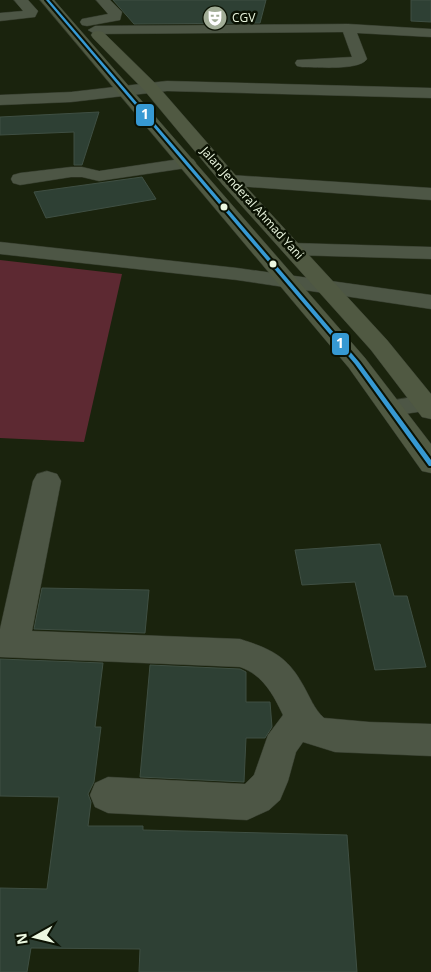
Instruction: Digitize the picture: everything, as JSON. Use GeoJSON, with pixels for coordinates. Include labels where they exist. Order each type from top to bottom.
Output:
{"type":"FeatureCollection","features":[{"type":"Feature","properties":{"kind":"highway","name":"Jalan Jenderal Ahmad Yani"},"geometry":{"type":"LineString","coordinates":[[48,0],[90,31],[150,87],[230,181],[379,345],[429,405]]}},
{"type":"Feature","properties":{"kind":"highway","name":"Jalan Jenderal Ahmad Yani"},"geometry":{"type":"LineString","coordinates":[[67,0],[90,31],[130,103],[187,163],[287,280],[392,408],[431,464]]}},
{"type":"Feature","properties":{"kind":"street"},"geometry":{"type":"LineString","coordinates":[[0,17],[30,14],[31,11],[21,0]]}},
{"type":"Feature","properties":{"kind":"street"},"geometry":{"type":"LineString","coordinates":[[90,31],[115,17],[115,12],[103,0]]}},
{"type":"Feature","properties":{"kind":"street"},"geometry":{"type":"LineString","coordinates":[[90,31],[348,28],[431,32]]}},
{"type":"Feature","properties":{"kind":"street"},"geometry":{"type":"LineString","coordinates":[[302,63],[359,60],[360,58],[348,28]]}},
{"type":"Feature","properties":{"kind":"street"},"geometry":{"type":"LineString","coordinates":[[0,100],[71,97],[130,103],[150,87],[431,93]]}},
{"type":"Feature","properties":{"kind":"street"},"geometry":{"type":"LineString","coordinates":[[0,115],[89,111]]}},
{"type":"Feature","properties":{"kind":"street"},"geometry":{"type":"LineString","coordinates":[[20,179],[71,172],[99,176],[187,163]]}},
{"type":"Feature","properties":{"kind":"street"},"geometry":{"type":"LineString","coordinates":[[230,181],[431,194]]}},
{"type":"Feature","properties":{"kind":"street"},"geometry":{"type":"LineString","coordinates":[[0,248],[287,280],[429,305]]}},
{"type":"Feature","properties":{"kind":"street"},"geometry":{"type":"LineString","coordinates":[[292,249],[431,253]]}},
{"type":"Feature","properties":{"kind":"street"},"geometry":{"type":"LineString","coordinates":[[392,408],[429,405]]}},
{"type":"Feature","properties":{"kind":"street"},"geometry":{"type":"LineString","coordinates":[[47,481],[7,643],[240,653],[258,658],[271,666],[288,690],[302,719],[314,730],[330,736],[431,740]]}},
{"type":"Feature","properties":{"kind":"street"},"geometry":{"type":"LineString","coordinates":[[108,795],[247,802],[260,797],[270,784],[279,750],[292,729],[302,719]]}},
{"type":"Feature","properties":{"kind":"shaded area"},"geometry":{"type":"Polygon","coordinates":[[[0,260],[122,274],[84,442],[0,438],[0,260]]]}},
{"type":"Feature","properties":{"kind":"building"},"geometry":{"type":"Polygon","coordinates":[[[113,0],[266,0],[260,23],[134,24],[113,0]]]}},
{"type":"Feature","properties":{"kind":"building"},"geometry":{"type":"Polygon","coordinates":[[[411,0],[431,0],[431,22],[411,21],[411,0]]]}},
{"type":"Feature","properties":{"kind":"building"},"geometry":{"type":"Polygon","coordinates":[[[99,112],[82,165],[74,165],[74,132],[0,135],[0,117],[99,112]]]}},
{"type":"Feature","properties":{"kind":"building"},"geometry":{"type":"Polygon","coordinates":[[[142,177],[156,199],[46,218],[34,192],[142,177]]]}},
{"type":"Feature","properties":{"kind":"building"},"geometry":{"type":"Polygon","coordinates":[[[380,544],[394,596],[407,596],[426,667],[375,670],[355,582],[302,585],[295,550],[380,544]]]}},
{"type":"Feature","properties":{"kind":"building"},"geometry":{"type":"Polygon","coordinates":[[[42,588],[149,590],[145,633],[34,629],[42,588]]]}},
{"type":"Feature","properties":{"kind":"building"},"geometry":{"type":"Polygon","coordinates":[[[0,659],[103,663],[95,727],[101,727],[94,782],[88,794],[91,802],[88,826],[143,826],[143,830],[347,835],[357,972],[139,972],[140,949],[31,948],[27,972],[0,972],[0,888],[47,889],[59,797],[0,796],[0,659]]]}},
{"type":"Feature","properties":{"kind":"building"},"geometry":{"type":"Polygon","coordinates":[[[150,665],[240,669],[246,672],[246,702],[270,702],[272,727],[265,738],[246,738],[244,782],[140,777],[150,665]]]}},
{"type":"Feature","properties":{"kind":"transit line","name":"1"},"geometry":{"type":"LineString","coordinates":[[47,0],[357,363],[431,464]]}},
{"type":"Feature","properties":{"kind":"place","name":"CGV"},"geometry":{"type":"Point","coordinates":[215,18]}}]}
